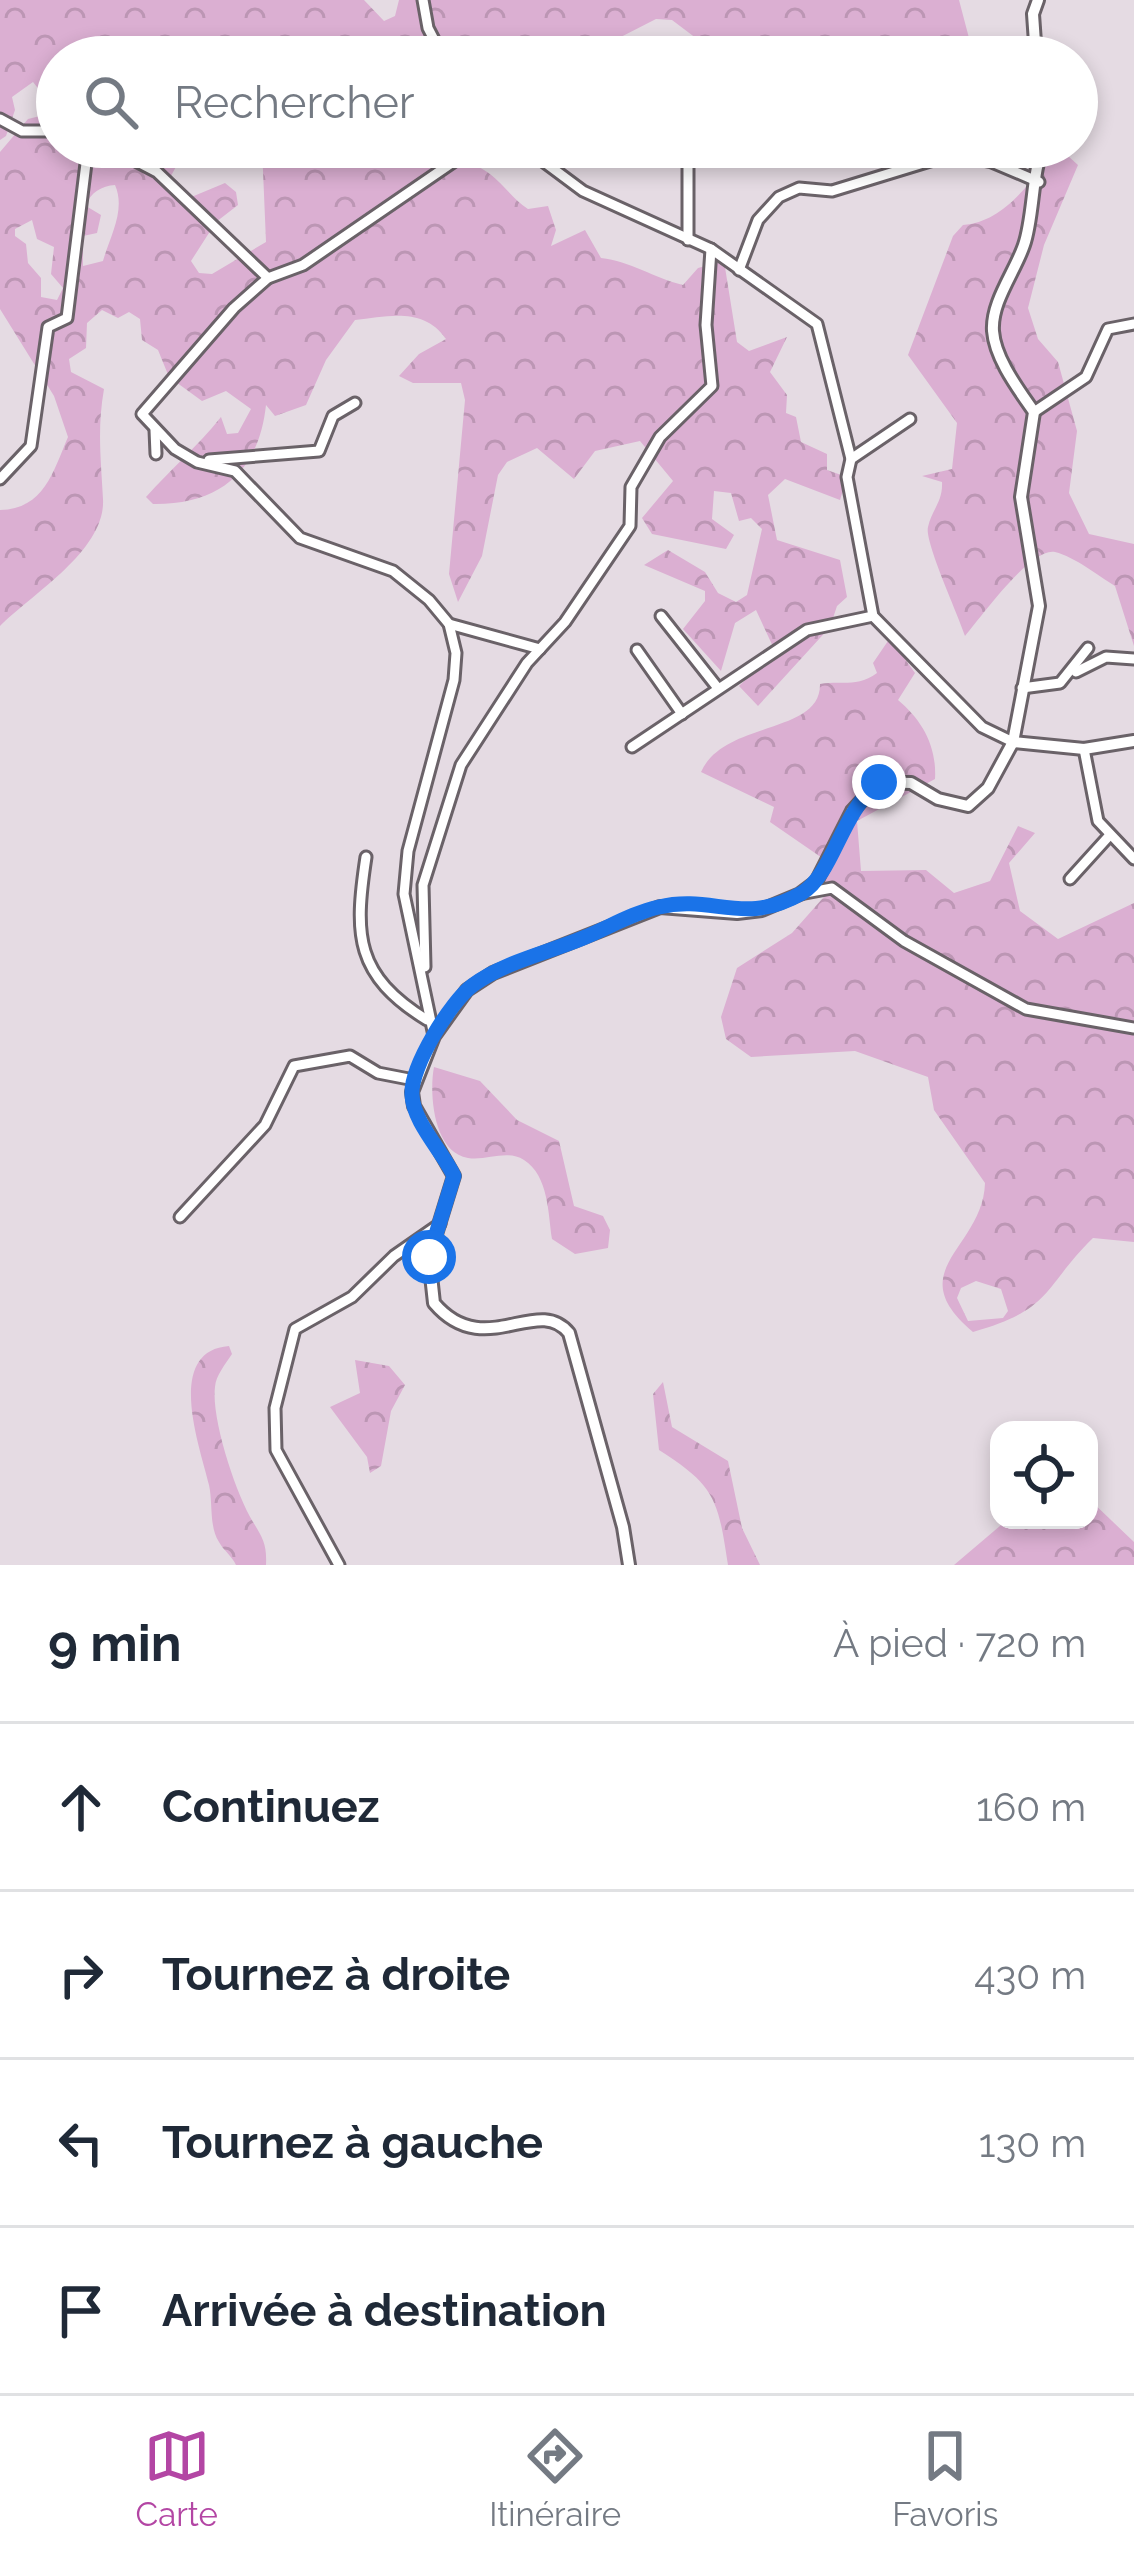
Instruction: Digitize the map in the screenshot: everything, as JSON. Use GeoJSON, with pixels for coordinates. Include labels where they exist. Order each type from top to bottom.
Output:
{"type":"FeatureCollection","features":[{"type":"Feature","properties":{"kind":"street"},"geometry":{"type":"LineString","coordinates":[[423,0],[432,36]]}},
{"type":"Feature","properties":{"kind":"street"},"geometry":{"type":"LineString","coordinates":[[1035,36],[1033,14],[1038,0]]}},
{"type":"Feature","properties":{"kind":"street"},"geometry":{"type":"LineString","coordinates":[[0,118],[22,131],[36,131]]}},
{"type":"Feature","properties":{"kind":"street"},"geometry":{"type":"LineString","coordinates":[[0,479],[31,446],[48,327],[67,318],[85,168]]}},
{"type":"Feature","properties":{"kind":"street"},"geometry":{"type":"LineString","coordinates":[[149,168],[268,278]]}},
{"type":"Feature","properties":{"kind":"street"},"geometry":{"type":"LineString","coordinates":[[441,168],[303,266],[268,278],[234,308],[142,414],[160,436],[197,462],[235,471],[299,538],[393,571],[449,624],[540,649]]}},
{"type":"Feature","properties":{"kind":"street"},"geometry":{"type":"LineString","coordinates":[[552,168],[583,191],[711,249],[817,324],[851,459],[847,477],[873,616],[982,727],[1013,742],[1084,749],[1134,741]]}},
{"type":"Feature","properties":{"kind":"street"},"geometry":{"type":"LineString","coordinates":[[688,168],[688,240]]}},
{"type":"Feature","properties":{"kind":"street"},"geometry":{"type":"LineString","coordinates":[[739,270],[758,220],[779,197],[800,188],[832,191],[907,168]]}},
{"type":"Feature","properties":{"kind":"street"},"geometry":{"type":"LineString","coordinates":[[1006,168],[1039,182]]}},
{"type":"Feature","properties":{"kind":"street"},"geometry":{"type":"LineString","coordinates":[[628,1565],[569,1334],[557,1323],[540,1320],[481,1330],[441,1312],[434,1303],[427,1271],[454,1176],[414,1106],[414,1080],[434,1036],[461,995],[478,981],[625,919],[681,905],[736,913],[762,910],[800,894],[816,883],[852,811],[879,782],[911,783],[938,799],[968,806],[988,788],[1013,742],[1039,606],[1021,497],[1034,412],[999,358],[993,329],[996,307],[1025,242],[1039,182],[1036,168]]}},
{"type":"Feature","properties":{"kind":"street"},"geometry":{"type":"LineString","coordinates":[[434,1036],[427,1020],[423,885],[460,765],[630,526],[631,487],[660,437],[712,386],[706,326],[711,249]]}},
{"type":"Feature","properties":{"kind":"street"},"geometry":{"type":"LineString","coordinates":[[1034,412],[1086,376],[1108,329],[1134,324]]}},
{"type":"Feature","properties":{"kind":"street"},"geometry":{"type":"LineString","coordinates":[[197,462],[319,451],[333,416],[355,403]]}},
{"type":"Feature","properties":{"kind":"street"},"geometry":{"type":"LineString","coordinates":[[851,459],[910,419]]}},
{"type":"Feature","properties":{"kind":"street"},"geometry":{"type":"LineString","coordinates":[[154,424],[156,454]]}},
{"type":"Feature","properties":{"kind":"street"},"geometry":{"type":"LineString","coordinates":[[661,616],[717,687]]}},
{"type":"Feature","properties":{"kind":"street"},"geometry":{"type":"LineString","coordinates":[[632,747],[807,630],[873,616]]}},
{"type":"Feature","properties":{"kind":"street"},"geometry":{"type":"LineString","coordinates":[[426,1002],[404,894],[408,851],[454,680],[456,653],[449,624]]}},
{"type":"Feature","properties":{"kind":"street"},"geometry":{"type":"LineString","coordinates":[[1071,674],[1088,648]]}},
{"type":"Feature","properties":{"kind":"street"},"geometry":{"type":"LineString","coordinates":[[638,650],[682,714]]}},
{"type":"Feature","properties":{"kind":"street"},"geometry":{"type":"LineString","coordinates":[[1022,688],[1048,687],[1106,657],[1134,658]]}},
{"type":"Feature","properties":{"kind":"street"},"geometry":{"type":"LineString","coordinates":[[1084,749],[1098,820],[1134,859]]}},
{"type":"Feature","properties":{"kind":"street"},"geometry":{"type":"LineString","coordinates":[[1070,879],[1109,836]]}},
{"type":"Feature","properties":{"kind":"street"},"geometry":{"type":"LineString","coordinates":[[366,857],[356,919],[366,963],[394,999],[427,1020]]}},
{"type":"Feature","properties":{"kind":"street"},"geometry":{"type":"LineString","coordinates":[[800,894],[832,888],[904,941],[1026,1009],[1134,1028]]}},
{"type":"Feature","properties":{"kind":"street"},"geometry":{"type":"LineString","coordinates":[[180,1217],[265,1125],[294,1066],[350,1056],[378,1073],[414,1080]]}},
{"type":"Feature","properties":{"kind":"street"},"geometry":{"type":"LineString","coordinates":[[338,1565],[276,1450],[275,1408],[295,1329],[352,1297],[394,1256],[440,1224]]}},
{"type":"Feature","properties":{"kind":"green space"},"geometry":{"type":"Polygon","coordinates":[[[0,0],[364,0],[384,21],[395,16],[399,0],[959,0],[968,36],[693,36],[672,20],[656,19],[623,36],[36,36],[36,86],[33,82],[12,97],[15,110],[0,140],[0,0]]]}},
{"type":"Feature","properties":{"kind":"green space"},"geometry":{"type":"Polygon","coordinates":[[[36,117],[36,168],[175,168],[165,187],[189,198],[225,183],[236,192],[238,205],[216,222],[191,261],[199,273],[212,274],[266,242],[263,168],[480,168],[528,209],[548,206],[556,230],[551,246],[585,230],[601,258],[683,285],[698,268],[724,261],[737,342],[749,351],[787,337],[770,372],[787,395],[786,413],[796,417],[801,442],[827,454],[827,470],[847,477],[840,500],[785,479],[768,495],[777,540],[840,560],[847,597],[837,606],[830,627],[758,706],[739,686],[775,651],[756,610],[735,623],[721,671],[683,629],[705,601],[705,591],[644,565],[668,550],[705,572],[718,593],[736,602],[747,595],[762,529],[751,518],[739,521],[731,493],[714,491],[712,519],[734,535],[726,549],[652,534],[642,518],[673,481],[640,441],[595,451],[574,479],[537,448],[507,462],[498,475],[482,556],[458,602],[449,574],[465,400],[461,383],[413,383],[399,376],[419,354],[446,339],[417,318],[355,320],[326,360],[306,405],[275,416],[266,405],[255,448],[232,480],[198,498],[153,504],[146,497],[221,417],[227,434],[238,433],[251,409],[226,391],[202,401],[169,377],[158,350],[142,340],[140,319],[129,312],[118,318],[102,310],[87,323],[86,348],[69,359],[71,372],[104,389],[101,518],[93,536],[65,570],[0,626],[0,510],[37,496],[68,437],[54,396],[0,309],[0,152],[28,119],[36,117]],[[115,185],[106,187],[88,201],[86,206],[101,215],[97,233],[83,236],[83,266],[103,261],[118,213],[115,185]],[[32,220],[15,229],[15,236],[26,244],[28,263],[41,278],[41,297],[57,300],[63,288],[51,274],[54,247],[37,239],[32,220]]]}},
{"type":"Feature","properties":{"kind":"green space"},"geometry":{"type":"Polygon","coordinates":[[[1041,168],[1077,168],[1044,245],[1028,308],[1038,339],[1058,362],[1077,431],[1069,493],[1089,534],[1134,544],[1134,646],[1115,586],[1055,552],[1045,553],[1020,571],[965,636],[928,535],[942,482],[922,476],[952,469],[957,423],[908,355],[953,236],[963,225],[990,217],[1024,190],[1041,168]]]}},
{"type":"Feature","properties":{"kind":"green space"},"geometry":{"type":"Polygon","coordinates":[[[890,638],[915,673],[898,700],[926,735],[935,779],[857,821],[861,871],[926,870],[954,893],[990,881],[1018,826],[1035,833],[1009,863],[1020,911],[1058,939],[1134,903],[1134,1242],[1093,1238],[1033,1305],[973,1332],[952,1311],[943,1292],[944,1275],[981,1206],[985,1183],[934,1110],[928,1077],[855,1051],[751,1057],[726,1039],[721,1017],[737,968],[792,933],[830,890],[800,894],[828,862],[770,822],[774,807],[701,772],[729,743],[805,712],[816,700],[820,684],[863,680],[877,673],[873,663],[890,638]],[[976,1281],[961,1288],[957,1298],[968,1321],[1003,1318],[1008,1311],[1001,1289],[976,1281]]]}},
{"type":"Feature","properties":{"kind":"green space"},"geometry":{"type":"Polygon","coordinates":[[[434,1067],[480,1081],[517,1120],[559,1141],[574,1206],[603,1216],[610,1230],[608,1248],[575,1254],[552,1239],[543,1185],[524,1160],[511,1155],[468,1158],[447,1145],[433,1106],[434,1067]]]}},
{"type":"Feature","properties":{"kind":"green space"},"geometry":{"type":"Polygon","coordinates":[[[229,1346],[232,1354],[216,1383],[217,1418],[232,1475],[264,1542],[266,1565],[236,1565],[216,1536],[194,1426],[192,1382],[197,1364],[209,1352],[229,1346]]]}},
{"type":"Feature","properties":{"kind":"green space"},"geometry":{"type":"Polygon","coordinates":[[[355,1360],[389,1366],[405,1385],[391,1411],[381,1466],[370,1473],[367,1457],[330,1407],[360,1393],[355,1360]]]}},
{"type":"Feature","properties":{"kind":"green space"},"geometry":{"type":"Polygon","coordinates":[[[663,1382],[672,1427],[728,1461],[742,1528],[760,1565],[728,1565],[711,1497],[692,1474],[659,1450],[653,1394],[663,1382]]]}},
{"type":"Feature","properties":{"kind":"green space"},"geometry":{"type":"Polygon","coordinates":[[[1098,1508],[1134,1542],[1134,1565],[954,1565],[996,1529],[1098,1529],[1098,1508]]]}},
{"type":"Feature","properties":{"kind":"route"},"geometry":{"type":"LineString","coordinates":[[429,1257],[454,1176],[414,1106],[412,1092],[434,1036],[461,995],[493,973],[660,907],[709,906],[736,913],[762,910],[800,894],[816,883],[852,811],[879,782]]}}]}
